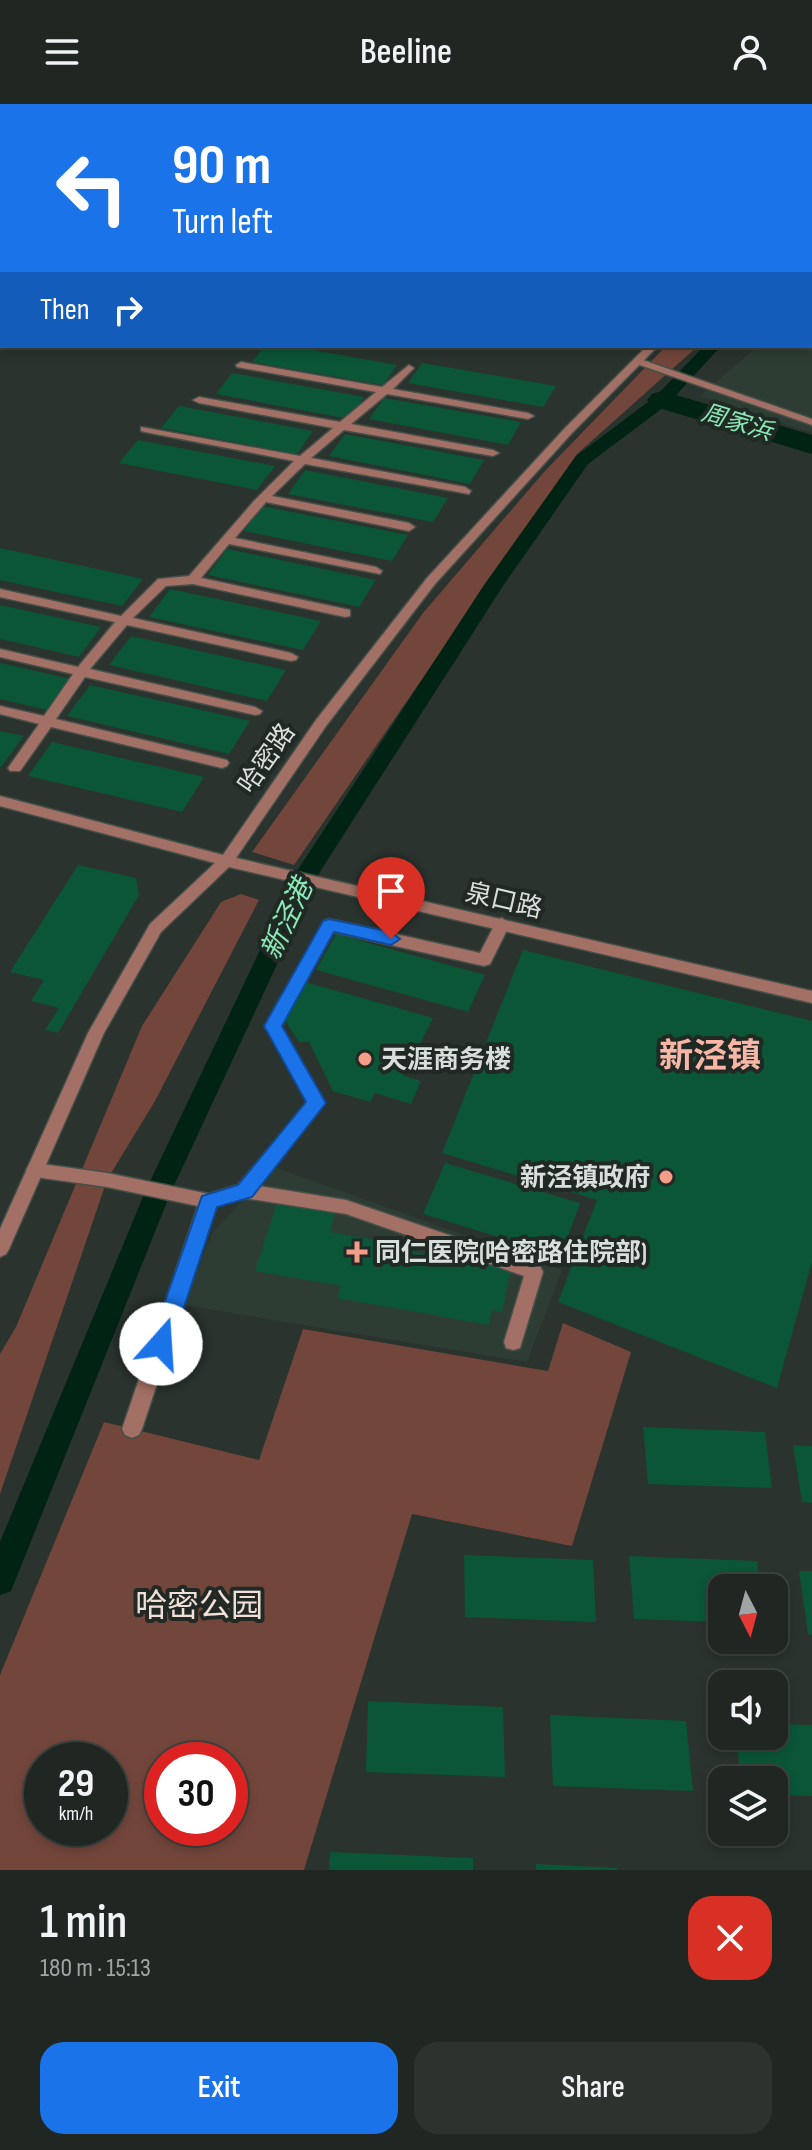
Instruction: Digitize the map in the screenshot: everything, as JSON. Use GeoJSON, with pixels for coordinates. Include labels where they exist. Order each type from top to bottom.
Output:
{"type":"FeatureCollection","features":[{"type":"Feature","properties":{"kind":"street","name":"哈密路"},"geometry":{"type":"LineString","coordinates":[[0,1249],[96,1033],[155,928],[235,862],[321,723],[431,581],[569,430],[651,348]]}},
{"type":"Feature","properties":{"kind":"street"},"geometry":{"type":"LineString","coordinates":[[241,365],[528,416]]}},
{"type":"Feature","properties":{"kind":"street"},"geometry":{"type":"LineString","coordinates":[[193,580],[264,498],[302,460],[386,391],[409,368]]}},
{"type":"Feature","properties":{"kind":"street"},"geometry":{"type":"LineString","coordinates":[[199,400],[493,453]]}},
{"type":"Feature","properties":{"kind":"street"},"geometry":{"type":"LineString","coordinates":[[145,429],[465,491]]}},
{"type":"Feature","properties":{"kind":"street"},"geometry":{"type":"LineString","coordinates":[[264,498],[409,527]]}},
{"type":"Feature","properties":{"kind":"street"},"geometry":{"type":"LineString","coordinates":[[227,540],[376,571]]}},
{"type":"Feature","properties":{"kind":"street"},"geometry":{"type":"LineString","coordinates":[[15,768],[82,671],[124,620],[162,582],[193,580],[345,613]]}},
{"type":"Feature","properties":{"kind":"street"},"geometry":{"type":"LineString","coordinates":[[0,593],[291,657]]}},
{"type":"Feature","properties":{"kind":"street"},"geometry":{"type":"LineString","coordinates":[[0,653],[255,711]]}},
{"type":"Feature","properties":{"kind":"street"},"geometry":{"type":"LineString","coordinates":[[0,710],[222,763]]}},
{"type":"Feature","properties":{"kind":"street","name":"泉口路"},"geometry":{"type":"LineString","coordinates":[[0,801],[325,884],[812,997]]}},
{"type":"Feature","properties":{"kind":"street"},"geometry":{"type":"LineString","coordinates":[[244,1191],[317,1103],[273,1026],[329,925],[484,960],[502,924]]}},
{"type":"Feature","properties":{"kind":"street"},"geometry":{"type":"LineString","coordinates":[[35,1170],[107,1180],[209,1201],[244,1191],[346,1207],[534,1272],[513,1342]]}},
{"type":"Feature","properties":{"kind":"street"},"geometry":{"type":"LineString","coordinates":[[132,1429],[209,1201]]}},
{"type":"Feature","properties":{"kind":"lane"},"geometry":{"type":"LineString","coordinates":[[637,361],[812,422]]}},
{"type":"Feature","properties":{"kind":"shaded area"},"geometry":{"type":"Polygon","coordinates":[[[756,348],[812,348],[812,433],[700,396],[756,348]]]}},
{"type":"Feature","properties":{"kind":"shaded area","name":"同仁医院(哈密路住院部)"},"geometry":{"type":"Polygon","coordinates":[[[274,1167],[562,1270],[527,1362],[184,1305],[212,1233],[274,1167]]]}},
{"type":"Feature","properties":{"kind":"green space"},"geometry":{"type":"Polygon","coordinates":[[[664,348],[696,348],[577,454],[294,865],[252,852],[423,613],[544,472],[664,348]]]}},
{"type":"Feature","properties":{"kind":"green space"},"geometry":{"type":"Polygon","coordinates":[[[241,894],[259,900],[155,1101],[107,1180],[0,1494],[0,1354],[16,1327],[142,1026],[221,902],[241,894]]]}},
{"type":"Feature","properties":{"kind":"green space","name":"哈密公园"},"geometry":{"type":"Polygon","coordinates":[[[563,1323],[631,1352],[572,1546],[412,1514],[304,1870],[0,1870],[0,1675],[104,1422],[259,1460],[303,1329],[548,1371],[563,1323]]]}},
{"type":"Feature","properties":{"kind":"building"},"geometry":{"type":"Polygon","coordinates":[[[263,348],[301,348],[397,365],[383,385],[252,362],[263,348]]]}},
{"type":"Feature","properties":{"kind":"building"},"geometry":{"type":"Polygon","coordinates":[[[422,363],[556,386],[543,407],[408,383],[422,363]]]}},
{"type":"Feature","properties":{"kind":"building"},"geometry":{"type":"Polygon","coordinates":[[[232,373],[364,397],[349,419],[216,394],[232,373]]]}},
{"type":"Feature","properties":{"kind":"building"},"geometry":{"type":"Polygon","coordinates":[[[384,398],[521,422],[508,445],[369,419],[384,398]]]}},
{"type":"Feature","properties":{"kind":"building"},"geometry":{"type":"Polygon","coordinates":[[[179,406],[313,431],[297,454],[161,428],[179,406]]]}},
{"type":"Feature","properties":{"kind":"building"},"geometry":{"type":"Polygon","coordinates":[[[345,434],[484,460],[470,484],[329,456],[345,434]]]}},
{"type":"Feature","properties":{"kind":"building"},"geometry":{"type":"Polygon","coordinates":[[[138,440],[275,466],[257,490],[119,463],[138,440]]]}},
{"type":"Feature","properties":{"kind":"building"},"geometry":{"type":"Polygon","coordinates":[[[305,470],[448,498],[433,522],[288,494],[305,470]]]}},
{"type":"Feature","properties":{"kind":"building"},"geometry":{"type":"Polygon","coordinates":[[[262,506],[408,535],[392,561],[244,531],[262,506]]]}},
{"type":"Feature","properties":{"kind":"building"},"geometry":{"type":"Polygon","coordinates":[[[0,548],[143,579],[122,606],[0,580],[0,548]]]}},
{"type":"Feature","properties":{"kind":"building"},"geometry":{"type":"Polygon","coordinates":[[[227,549],[376,580],[359,607],[208,575],[227,549]]]}},
{"type":"Feature","properties":{"kind":"building"},"geometry":{"type":"Polygon","coordinates":[[[170,589],[321,621],[303,650],[149,617],[170,589]]]}},
{"type":"Feature","properties":{"kind":"building"},"geometry":{"type":"Polygon","coordinates":[[[0,605],[101,627],[79,657],[0,639],[0,605]]]}},
{"type":"Feature","properties":{"kind":"building"},"geometry":{"type":"Polygon","coordinates":[[[131,636],[286,670],[267,701],[109,665],[131,636]]]}},
{"type":"Feature","properties":{"kind":"building"},"geometry":{"type":"Polygon","coordinates":[[[0,663],[71,679],[47,710],[0,699],[0,663]]]}},
{"type":"Feature","properties":{"kind":"building"},"geometry":{"type":"Polygon","coordinates":[[[90,685],[250,721],[229,754],[67,716],[90,685]]]}},
{"type":"Feature","properties":{"kind":"building"},"geometry":{"type":"Polygon","coordinates":[[[0,731],[24,736],[0,768],[0,731]]]}},
{"type":"Feature","properties":{"kind":"building"},"geometry":{"type":"Polygon","coordinates":[[[52,742],[204,777],[182,812],[28,776],[52,742]]]}},
{"type":"Feature","properties":{"kind":"building"},"geometry":{"type":"Polygon","coordinates":[[[78,865],[136,878],[139,895],[58,1033],[45,1030],[59,1008],[31,1001],[44,980],[10,972],[78,865]]]}},
{"type":"Feature","properties":{"kind":"building"},"geometry":{"type":"Polygon","coordinates":[[[336,934],[485,975],[468,1012],[316,970],[336,934]]]}},
{"type":"Feature","properties":{"kind":"building","name":"新泾镇政府"},"geometry":{"type":"Polygon","coordinates":[[[523,950],[812,1021],[812,1262],[777,1388],[558,1302],[597,1200],[442,1153],[523,950]]]}},
{"type":"Feature","properties":{"kind":"building","name":"天涯商务楼"},"geometry":{"type":"Polygon","coordinates":[[[305,982],[433,1018],[404,1076],[421,1081],[411,1104],[375,1093],[370,1102],[333,1091],[309,1042],[299,1042],[284,1019],[305,982]]]}},
{"type":"Feature","properties":{"kind":"building"},"geometry":{"type":"Polygon","coordinates":[[[445,1163],[580,1203],[561,1256],[423,1214],[445,1163]]]}},
{"type":"Feature","properties":{"kind":"building"},"geometry":{"type":"Polygon","coordinates":[[[277,1203],[335,1213],[330,1232],[392,1243],[391,1248],[511,1269],[502,1312],[492,1310],[489,1325],[337,1298],[341,1286],[255,1271],[277,1203]]]}},
{"type":"Feature","properties":{"kind":"building"},"geometry":{"type":"Polygon","coordinates":[[[643,1427],[765,1432],[772,1488],[648,1484],[643,1427]]]}},
{"type":"Feature","properties":{"kind":"building"},"geometry":{"type":"Polygon","coordinates":[[[793,1445],[812,1446],[812,1503],[802,1502],[793,1445]]]}},
{"type":"Feature","properties":{"kind":"building"},"geometry":{"type":"Polygon","coordinates":[[[464,1555],[593,1560],[596,1622],[465,1617],[464,1555]]]}},
{"type":"Feature","properties":{"kind":"building"},"geometry":{"type":"Polygon","coordinates":[[[629,1556],[757,1561],[759,1574],[708,1574],[708,1622],[634,1619],[629,1556]]]}},
{"type":"Feature","properties":{"kind":"building"},"geometry":{"type":"Polygon","coordinates":[[[799,1571],[812,1571],[812,1635],[808,1634],[799,1571]]]}},
{"type":"Feature","properties":{"kind":"building"},"geometry":{"type":"Polygon","coordinates":[[[368,1701],[503,1707],[505,1777],[366,1772],[368,1701]]]}},
{"type":"Feature","properties":{"kind":"building"},"geometry":{"type":"Polygon","coordinates":[[[550,1715],[686,1721],[693,1791],[553,1786],[550,1715]]]}},
{"type":"Feature","properties":{"kind":"building"},"geometry":{"type":"Polygon","coordinates":[[[788,1724],[812,1725],[812,1796],[788,1795],[788,1766],[739,1766],[738,1750],[788,1750],[788,1724]]]}},
{"type":"Feature","properties":{"kind":"building"},"geometry":{"type":"Polygon","coordinates":[[[330,1852],[473,1858],[473,1870],[329,1870],[330,1852]]]}},
{"type":"Feature","properties":{"kind":"building"},"geometry":{"type":"Polygon","coordinates":[[[536,1864],[617,1868],[617,1870],[536,1870],[536,1864]]]}},
{"type":"Feature","properties":{"kind":"waterway","name":"新泾港"},"geometry":{"type":"LineString","coordinates":[[0,1580],[158,1192],[310,868],[494,585],[582,460],[662,400],[711,348]]}},
{"type":"Feature","properties":{"kind":"waterway","name":"周家浜"},"geometry":{"type":"LineString","coordinates":[[662,400],[812,445]]}},
{"type":"Feature","properties":{"kind":"place","name":"天涯商务楼"},"geometry":{"type":"Point","coordinates":[365,1059]}},
{"type":"Feature","properties":{"kind":"place","name":"新泾镇政府"},"geometry":{"type":"Point","coordinates":[666,1177]}},
{"type":"Feature","properties":{"kind":"place","name":"同仁医院(哈密路住院部)"},"geometry":{"type":"Point","coordinates":[357,1252]}},
{"type":"Feature","properties":{"kind":"district","name":"新泾镇"},"geometry":{"type":"Point","coordinates":[710,1055]}},
{"type":"Feature","properties":{"kind":"route"},"geometry":{"type":"LineString","coordinates":[[161,1344],[209,1201],[244,1191],[317,1103],[273,1026],[329,925],[391,939]]}}]}
